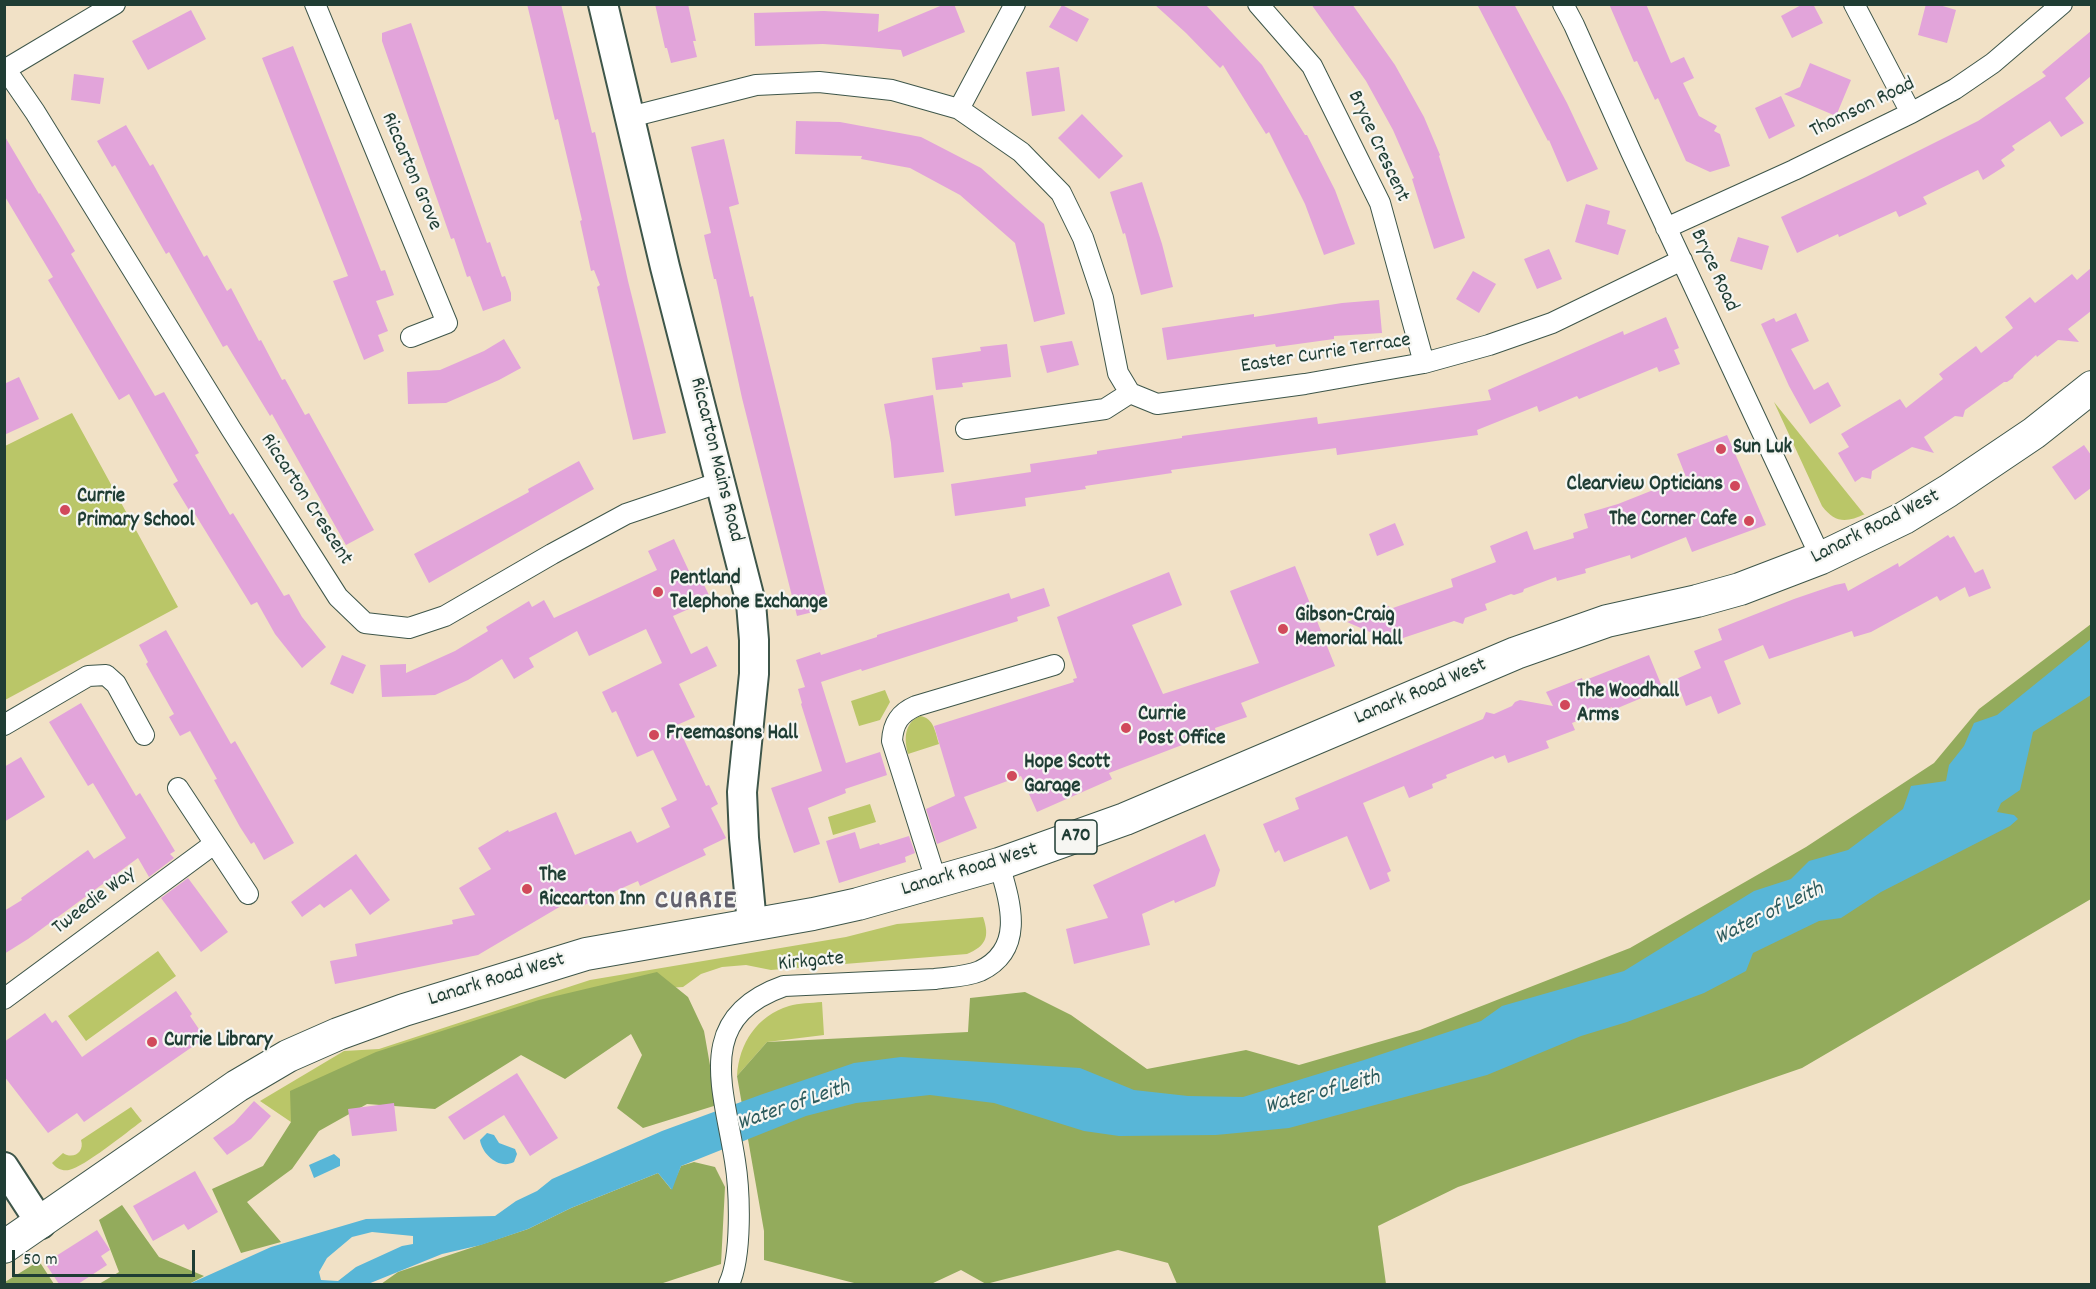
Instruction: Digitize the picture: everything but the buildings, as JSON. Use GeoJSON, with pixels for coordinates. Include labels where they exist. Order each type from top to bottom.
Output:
{"type":"FeatureCollection","features":[{"type":"Feature","properties":{"kind":"main road","name":"Lanark Road West"},"geometry":{"type":"LineString","coordinates":[[4,1247],[41,1224],[237,1086],[288,1056],[338,1034],[404,1010],[586,954],[813,914],[937,883],[999,864],[1125,819],[1516,653],[1608,621],[1740,589],[1868,537],[1948,491],[2034,434],[2091,387]]}},
{"type":"Feature","properties":{"kind":"street"},"geometry":{"type":"LineString","coordinates":[[5,68],[115,4]]}},
{"type":"Feature","properties":{"kind":"street","name":"Riccarton Grove"},"geometry":{"type":"LineString","coordinates":[[315,4],[447,323],[411,338]]}},
{"type":"Feature","properties":{"kind":"street","name":"Riccarton Mains Road"},"geometry":{"type":"LineString","coordinates":[[603,4],[665,267],[751,603],[754,674],[742,792],[752,924]]}},
{"type":"Feature","properties":{"kind":"street"},"geometry":{"type":"LineString","coordinates":[[958,109],[1015,4]]}},
{"type":"Feature","properties":{"kind":"street","name":"Bryce Crescent"},"geometry":{"type":"LineString","coordinates":[[1258,4],[1312,66],[1380,203],[1424,363]]}},
{"type":"Feature","properties":{"kind":"street","name":"Bryce Road"},"geometry":{"type":"LineString","coordinates":[[1563,4],[1821,558]]}},
{"type":"Feature","properties":{"kind":"street"},"geometry":{"type":"LineString","coordinates":[[1854,4],[1911,113]]}},
{"type":"Feature","properties":{"kind":"street","name":"Thomson Road"},"geometry":{"type":"LineString","coordinates":[[1666,228],[1794,170],[1955,89],[1993,63],[2062,4]]}},
{"type":"Feature","properties":{"kind":"street","name":"Riccarton Crescent"},"geometry":{"type":"LineString","coordinates":[[5,68],[35,112],[338,597],[365,623],[409,628],[445,616],[626,514],[721,482]]}},
{"type":"Feature","properties":{"kind":"street"},"geometry":{"type":"LineString","coordinates":[[630,117],[756,85],[819,82],[891,90],[958,109],[1021,153],[1061,192],[1083,238],[1103,298],[1118,374],[1130,393],[1105,409],[966,429]]}},
{"type":"Feature","properties":{"kind":"street","name":"Easter Currie Terrace"},"geometry":{"type":"LineString","coordinates":[[1130,393],[1157,405],[1305,384],[1424,363],[1489,345],[1552,323],[1682,260]]}},
{"type":"Feature","properties":{"kind":"street"},"geometry":{"type":"LineString","coordinates":[[937,883],[892,741],[896,723],[908,710],[916,706],[1053,665]]}},
{"type":"Feature","properties":{"kind":"street"},"geometry":{"type":"LineString","coordinates":[[4,725],[88,676],[106,675],[116,684],[144,735]]}},
{"type":"Feature","properties":{"kind":"street"},"geometry":{"type":"LineString","coordinates":[[178,788],[248,894]]}},
{"type":"Feature","properties":{"kind":"street","name":"Tweedie Way"},"geometry":{"type":"LineString","coordinates":[[4,999],[214,844]]}},
{"type":"Feature","properties":{"kind":"street","name":"Kirkgate"},"geometry":{"type":"LineString","coordinates":[[729,1284],[737,1252],[738,1186],[722,1092],[721,1065],[727,1033],[735,1016],[764,993],[784,987],[959,976],[979,971],[997,961],[1006,946],[1011,930],[1008,897],[999,864]]}},
{"type":"Feature","properties":{"kind":"street"},"geometry":{"type":"LineString","coordinates":[[4,1167],[41,1224]]}},
{"type":"Feature","properties":{"kind":"green space"},"geometry":{"type":"Polygon","coordinates":[[[1774,402],[1865,514],[1841,520],[1832,516],[1822,506],[1774,402]]]}},
{"type":"Feature","properties":{"kind":"green space","name":"Currie Primary School"},"geometry":{"type":"Polygon","coordinates":[[[72,413],[178,607],[5,700],[5,446],[72,413]]]}},
{"type":"Feature","properties":{"kind":"green space"},"geometry":{"type":"Polygon","coordinates":[[[2091,624],[2091,899],[1802,1068],[1458,1187],[1378,1226],[1386,1284],[1177,1284],[1168,1263],[1118,1250],[986,1284],[961,1270],[931,1284],[858,1284],[764,1260],[764,1231],[737,1076],[767,1042],[968,1032],[970,998],[1025,992],[1071,1015],[1147,1069],[1246,1050],[1299,1065],[1420,1030],[1630,948],[1806,847],[1934,763],[1979,709],[2091,624]]]}},
{"type":"Feature","properties":{"kind":"green space"},"geometry":{"type":"Polygon","coordinates":[[[885,690],[890,702],[880,720],[859,726],[851,701],[885,690]]]}},
{"type":"Feature","properties":{"kind":"green space"},"geometry":{"type":"Polygon","coordinates":[[[920,716],[925,717],[931,723],[939,744],[908,754],[906,732],[911,723],[920,716]]]}},
{"type":"Feature","properties":{"kind":"green space"},"geometry":{"type":"Polygon","coordinates":[[[870,804],[876,822],[833,835],[828,817],[870,804]]]}},
{"type":"Feature","properties":{"kind":"green space"},"geometry":{"type":"Polygon","coordinates":[[[983,917],[986,930],[985,940],[978,948],[967,954],[771,970],[746,965],[722,967],[701,974],[683,987],[604,992],[291,1122],[260,1101],[344,1051],[379,1049],[590,980],[846,937],[897,924],[983,917]]]}},
{"type":"Feature","properties":{"kind":"green space"},"geometry":{"type":"Polygon","coordinates":[[[158,951],[176,976],[86,1041],[68,1016],[158,951]]]}},
{"type":"Feature","properties":{"kind":"green space"},"geometry":{"type":"Polygon","coordinates":[[[657,972],[688,997],[704,1031],[717,1105],[643,1128],[617,1108],[642,1055],[631,1034],[565,1079],[521,1055],[435,1109],[367,1104],[319,1131],[292,1169],[247,1202],[281,1242],[241,1253],[212,1189],[263,1166],[291,1122],[290,1091],[376,1052],[539,1000],[657,972]]]}},
{"type":"Feature","properties":{"kind":"green space"},"geometry":{"type":"Polygon","coordinates":[[[822,1002],[824,1035],[767,1042],[737,1076],[741,1053],[759,1024],[789,1006],[822,1002]]]}},
{"type":"Feature","properties":{"kind":"green space"},"geometry":{"type":"Polygon","coordinates":[[[131,1107],[142,1121],[85,1163],[64,1170],[52,1163],[63,1153],[71,1156],[77,1154],[81,1148],[81,1140],[131,1107]]]}},
{"type":"Feature","properties":{"kind":"green space"},"geometry":{"type":"Polygon","coordinates":[[[694,1162],[715,1167],[725,1187],[721,1264],[660,1284],[381,1284],[398,1272],[528,1229],[571,1208],[658,1173],[671,1189],[681,1166],[694,1162]]]}},
{"type":"Feature","properties":{"kind":"green space"},"geometry":{"type":"Polygon","coordinates":[[[122,1205],[159,1257],[204,1276],[189,1284],[99,1284],[119,1272],[99,1220],[122,1205]]]}},
{"type":"Feature","properties":{"kind":"green space"},"geometry":{"type":"Polygon","coordinates":[[[39,1261],[54,1284],[5,1284],[5,1282],[39,1261]]]}},
{"type":"Feature","properties":{"kind":"water","name":"Water of Leith"},"geometry":{"type":"Polygon","coordinates":[[[2091,639],[2091,695],[2033,732],[2020,790],[2001,803],[1997,812],[2014,815],[2018,819],[2010,826],[1881,892],[1841,918],[1819,921],[1753,953],[1746,971],[1704,993],[1627,1022],[1581,1036],[1487,1075],[1289,1128],[1216,1135],[1119,1136],[1084,1131],[994,1103],[930,1095],[856,1103],[806,1116],[681,1166],[672,1190],[658,1173],[571,1208],[528,1229],[481,1245],[442,1254],[368,1284],[189,1284],[271,1247],[366,1219],[495,1216],[516,1201],[537,1191],[552,1179],[662,1131],[854,1063],[901,1057],[1080,1068],[1134,1090],[1188,1096],[1243,1097],[1364,1060],[1481,1021],[1502,1006],[1624,971],[1754,891],[1791,879],[1809,861],[1848,850],[1903,809],[1911,786],[1946,781],[1949,765],[1964,746],[1974,723],[1997,715],[2091,639]],[[372,1232],[352,1237],[327,1258],[319,1272],[321,1280],[338,1281],[356,1267],[402,1246],[413,1244],[413,1236],[372,1232]]]}},
{"type":"Feature","properties":{"kind":"water"},"geometry":{"type":"Polygon","coordinates":[[[487,1133],[494,1135],[499,1143],[515,1149],[517,1154],[514,1162],[503,1164],[488,1155],[480,1140],[487,1133]]]}},
{"type":"Feature","properties":{"kind":"water"},"geometry":{"type":"Polygon","coordinates":[[[334,1154],[340,1159],[340,1166],[314,1178],[309,1165],[334,1154]]]}},
{"type":"Feature","properties":{"kind":"place","name":"Sun Luk"},"geometry":{"type":"Point","coordinates":[1721,449]}},
{"type":"Feature","properties":{"kind":"place","name":"Clearview Opticians"},"geometry":{"type":"Point","coordinates":[1735,486]}},
{"type":"Feature","properties":{"kind":"place","name":"Currie Primary School"},"geometry":{"type":"Point","coordinates":[65,510]}},
{"type":"Feature","properties":{"kind":"place","name":"The Corner Cafe"},"geometry":{"type":"Point","coordinates":[1749,521]}},
{"type":"Feature","properties":{"kind":"place","name":"Pentland Telephone Exchange"},"geometry":{"type":"Point","coordinates":[658,592]}},
{"type":"Feature","properties":{"kind":"place","name":"Gibson-Craig Memorial Hall"},"geometry":{"type":"Point","coordinates":[1283,629]}},
{"type":"Feature","properties":{"kind":"place","name":"The Woodhall Arms"},"geometry":{"type":"Point","coordinates":[1565,705]}},
{"type":"Feature","properties":{"kind":"place","name":"Currie Post Office"},"geometry":{"type":"Point","coordinates":[1126,728]}},
{"type":"Feature","properties":{"kind":"place","name":"Freemasons Hall"},"geometry":{"type":"Point","coordinates":[654,735]}},
{"type":"Feature","properties":{"kind":"place","name":"Hope Scott Garage"},"geometry":{"type":"Point","coordinates":[1012,776]}},
{"type":"Feature","properties":{"kind":"place","name":"The Riccarton Inn"},"geometry":{"type":"Point","coordinates":[527,889]}},
{"type":"Feature","properties":{"kind":"place","name":"Currie Library"},"geometry":{"type":"Point","coordinates":[152,1042]}},
{"type":"Feature","properties":{"kind":"district","name":"CURRIE"},"geometry":{"type":"Point","coordinates":[696,903]}}]}
